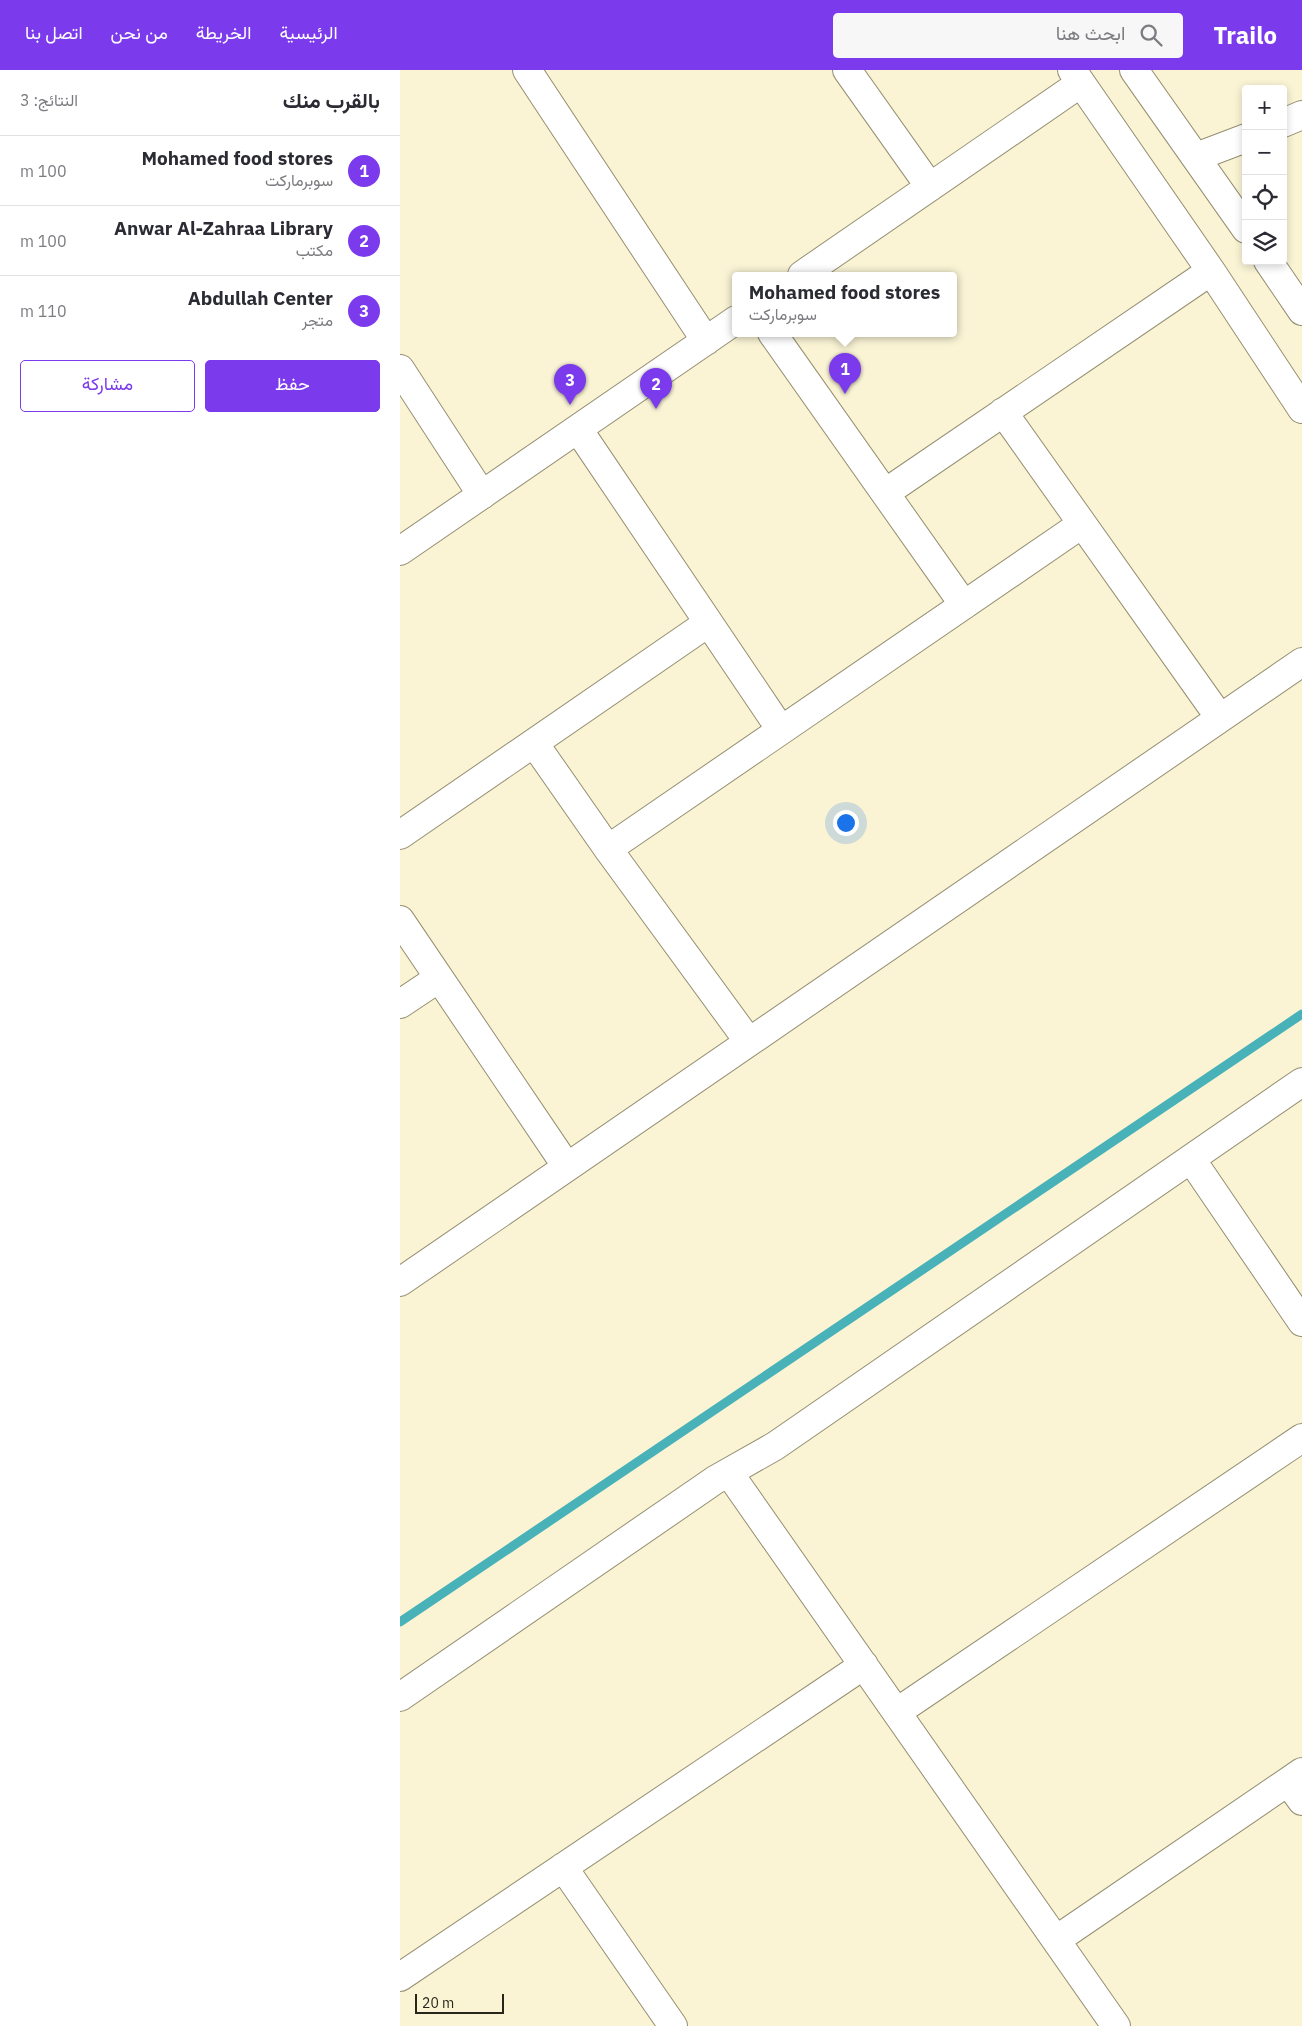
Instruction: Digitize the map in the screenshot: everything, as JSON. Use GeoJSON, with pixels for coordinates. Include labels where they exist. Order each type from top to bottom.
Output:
{"type":"FeatureCollection","features":[{"type":"Feature","properties":{"kind":"street"},"geometry":{"type":"LineString","coordinates":[[527,70],[706,341]]}},
{"type":"Feature","properties":{"kind":"street"},"geometry":{"type":"LineString","coordinates":[[847,70],[930,187]]}},
{"type":"Feature","properties":{"kind":"street"},"geometry":{"type":"LineString","coordinates":[[1134,70],[1242,224]]}},
{"type":"Feature","properties":{"kind":"street"},"geometry":{"type":"LineString","coordinates":[[806,272],[930,187],[1076,77],[1211,270],[1302,409]]}},
{"type":"Feature","properties":{"kind":"street"},"geometry":{"type":"LineString","coordinates":[[1287,121],[1302,115]]}},
{"type":"Feature","properties":{"kind":"street"},"geometry":{"type":"LineString","coordinates":[[1196,157],[1242,140]]}},
{"type":"Feature","properties":{"kind":"street"},"geometry":{"type":"LineString","coordinates":[[1271,265],[1302,311]]}},
{"type":"Feature","properties":{"kind":"street"},"geometry":{"type":"LineString","coordinates":[[885,493],[1211,270]]}},
{"type":"Feature","properties":{"kind":"street"},"geometry":{"type":"LineString","coordinates":[[400,551],[732,323]]}},
{"type":"Feature","properties":{"kind":"street"},"geometry":{"type":"LineString","coordinates":[[775,337],[964,605]]}},
{"type":"Feature","properties":{"kind":"street"},"geometry":{"type":"LineString","coordinates":[[400,369],[482,495]]}},
{"type":"Feature","properties":{"kind":"street"},"geometry":{"type":"LineString","coordinates":[[1003,412],[1220,718]]}},
{"type":"Feature","properties":{"kind":"street"},"geometry":{"type":"LineString","coordinates":[[578,428],[781,730]]}},
{"type":"Feature","properties":{"kind":"street"},"geometry":{"type":"LineString","coordinates":[[608,849],[1082,524]]}},
{"type":"Feature","properties":{"kind":"street"},"geometry":{"type":"LineString","coordinates":[[400,835],[708,623]]}},
{"type":"Feature","properties":{"kind":"street"},"geometry":{"type":"LineString","coordinates":[[400,1282],[1302,662]]}},
{"type":"Feature","properties":{"kind":"street"},"geometry":{"type":"LineString","coordinates":[[534,743],[608,849],[749,1042]]}},
{"type":"Feature","properties":{"kind":"street"},"geometry":{"type":"LineString","coordinates":[[400,920],[566,1167]]}},
{"type":"Feature","properties":{"kind":"street"},"geometry":{"type":"LineString","coordinates":[[400,1004],[439,978]]}},
{"type":"Feature","properties":{"kind":"street"},"geometry":{"type":"LineString","coordinates":[[400,1697],[707,1486],[776,1446],[1302,1082]]}},
{"type":"Feature","properties":{"kind":"street"},"geometry":{"type":"LineString","coordinates":[[1191,1159],[1302,1322]]}},
{"type":"Feature","properties":{"kind":"street"},"geometry":{"type":"LineString","coordinates":[[897,1712],[1302,1438]]}},
{"type":"Feature","properties":{"kind":"street"},"geometry":{"type":"LineString","coordinates":[[729,1473],[1116,2026]]}},
{"type":"Feature","properties":{"kind":"street"},"geometry":{"type":"LineString","coordinates":[[400,1977],[864,1665]]}},
{"type":"Feature","properties":{"kind":"street"},"geometry":{"type":"LineString","coordinates":[[1056,1940],[1297,1785]]}},
{"type":"Feature","properties":{"kind":"street"},"geometry":{"type":"LineString","coordinates":[[563,1867],[673,2026]]}},
{"type":"Feature","properties":{"kind":"waterway"},"geometry":{"type":"LineString","coordinates":[[400,1622],[1302,1014]]}},
{"type":"Feature","properties":{"kind":"place","name":"Mohamed food stores"},"geometry":{"type":"Point","coordinates":[845,394]}},
{"type":"Feature","properties":{"kind":"place","name":"Abdullah Center"},"geometry":{"type":"Point","coordinates":[570,405]}},
{"type":"Feature","properties":{"kind":"place","name":"Anwar Al-Zahraa Library"},"geometry":{"type":"Point","coordinates":[656,409]}}]}
